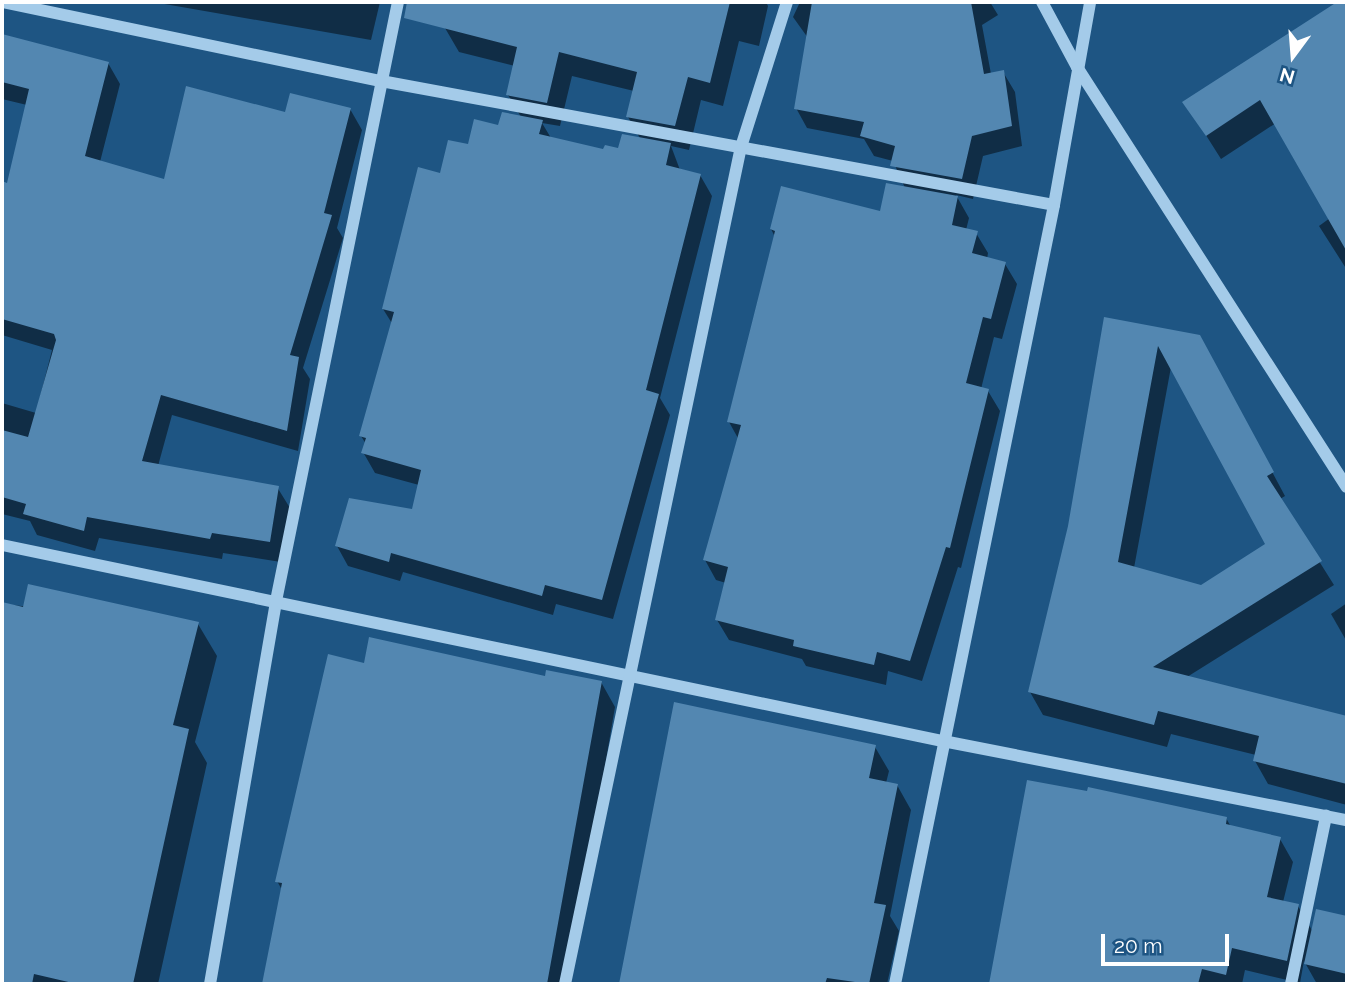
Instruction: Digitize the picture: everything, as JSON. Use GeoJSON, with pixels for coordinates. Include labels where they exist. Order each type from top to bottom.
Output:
{"type":"FeatureCollection","features":[{"type":"Feature","properties":{"kind":"street"},"geometry":{"type":"LineString","coordinates":[[2,2],[381,81],[1054,205]]}},
{"type":"Feature","properties":{"kind":"street"},"geometry":{"type":"LineString","coordinates":[[210,984],[276,601],[398,2]]}},
{"type":"Feature","properties":{"kind":"street"},"geometry":{"type":"LineString","coordinates":[[565,984],[741,146],[787,2]]}},
{"type":"Feature","properties":{"kind":"street"},"geometry":{"type":"LineString","coordinates":[[1042,2],[1077,67],[1347,487]]}},
{"type":"Feature","properties":{"kind":"street"},"geometry":{"type":"LineString","coordinates":[[895,984],[1054,205],[1090,2]]}},
{"type":"Feature","properties":{"kind":"street"},"geometry":{"type":"LineString","coordinates":[[2,545],[943,741],[1347,820]]}},
{"type":"Feature","properties":{"kind":"street"},"geometry":{"type":"LineString","coordinates":[[1291,984],[1326,816]]}},
{"type":"Feature","properties":{"kind":"building"},"geometry":{"type":"Polygon","coordinates":[[[407,2],[730,2],[710,83],[688,77],[675,126],[626,117],[637,72],[559,52],[547,103],[506,95],[517,47],[404,18],[407,2]]]}},
{"type":"Feature","properties":{"kind":"building"},"geometry":{"type":"Polygon","coordinates":[[[812,2],[971,2],[984,74],[1004,70],[1012,126],[972,136],[962,179],[890,166],[895,146],[860,136],[864,122],[794,109],[812,2]]]}},
{"type":"Feature","properties":{"kind":"building"},"geometry":{"type":"Polygon","coordinates":[[[1337,2],[1347,2],[1347,252],[1260,100],[1206,136],[1182,102],[1337,2]]]}},
{"type":"Feature","properties":{"kind":"building"},"geometry":{"type":"Polygon","coordinates":[[[2,34],[109,62],[85,156],[164,179],[186,86],[285,112],[290,93],[351,108],[324,213],[332,215],[290,355],[299,357],[287,431],[161,395],[142,461],[279,486],[270,542],[212,533],[210,539],[87,517],[84,531],[23,514],[26,504],[2,497],[2,430],[28,437],[56,340],[54,334],[2,319],[2,181],[7,183],[29,89],[2,82],[2,34]]]}},
{"type":"Feature","properties":{"kind":"building"},"geometry":{"type":"Polygon","coordinates":[[[502,112],[543,120],[539,134],[603,149],[605,145],[618,148],[622,134],[671,143],[666,165],[701,174],[646,390],[659,394],[602,600],[545,585],[542,596],[391,553],[389,562],[335,546],[349,498],[412,509],[421,470],[361,453],[366,438],[359,436],[394,312],[382,309],[418,167],[440,173],[448,140],[468,144],[474,119],[498,125],[502,112]]]}},
{"type":"Feature","properties":{"kind":"building"},"geometry":{"type":"Polygon","coordinates":[[[886,183],[958,196],[952,225],[978,231],[972,253],[1006,262],[991,319],[983,317],[966,383],[989,389],[950,548],[946,547],[910,661],[877,652],[874,665],[793,646],[794,640],[715,620],[728,567],[703,560],[741,425],[727,422],[775,231],[770,229],[781,186],[880,211],[886,183]]]}},
{"type":"Feature","properties":{"kind":"building"},"geometry":{"type":"Polygon","coordinates":[[[1104,317],[1200,335],[1274,472],[1267,476],[1322,561],[1153,667],[1347,716],[1347,784],[1253,761],[1259,736],[1158,711],[1154,725],[1028,692],[1068,526],[1104,317]],[[1158,346],[1118,562],[1201,585],[1265,544],[1158,346]]]}},
{"type":"Feature","properties":{"kind":"building"},"geometry":{"type":"Polygon","coordinates":[[[28,584],[199,622],[173,725],[189,729],[133,984],[77,984],[34,974],[32,984],[2,984],[2,602],[23,607],[28,584]]]}},
{"type":"Feature","properties":{"kind":"building"},"geometry":{"type":"Polygon","coordinates":[[[369,637],[545,676],[546,670],[602,681],[547,984],[262,984],[282,883],[275,882],[328,654],[364,663],[369,637]]]}},
{"type":"Feature","properties":{"kind":"building"},"geometry":{"type":"Polygon","coordinates":[[[674,702],[876,745],[869,778],[898,784],[874,903],[886,905],[869,984],[827,978],[825,984],[619,984],[674,702]]]}},
{"type":"Feature","properties":{"kind":"building"},"geometry":{"type":"Polygon","coordinates":[[[1027,780],[1087,791],[1088,787],[1227,817],[1226,824],[1281,837],[1267,897],[1299,904],[1287,961],[1232,948],[1226,975],[1202,969],[1198,984],[989,984],[1027,780]]]}},
{"type":"Feature","properties":{"kind":"building"},"geometry":{"type":"Polygon","coordinates":[[[1316,909],[1347,916],[1347,974],[1304,964],[1316,909]]]}}]}
